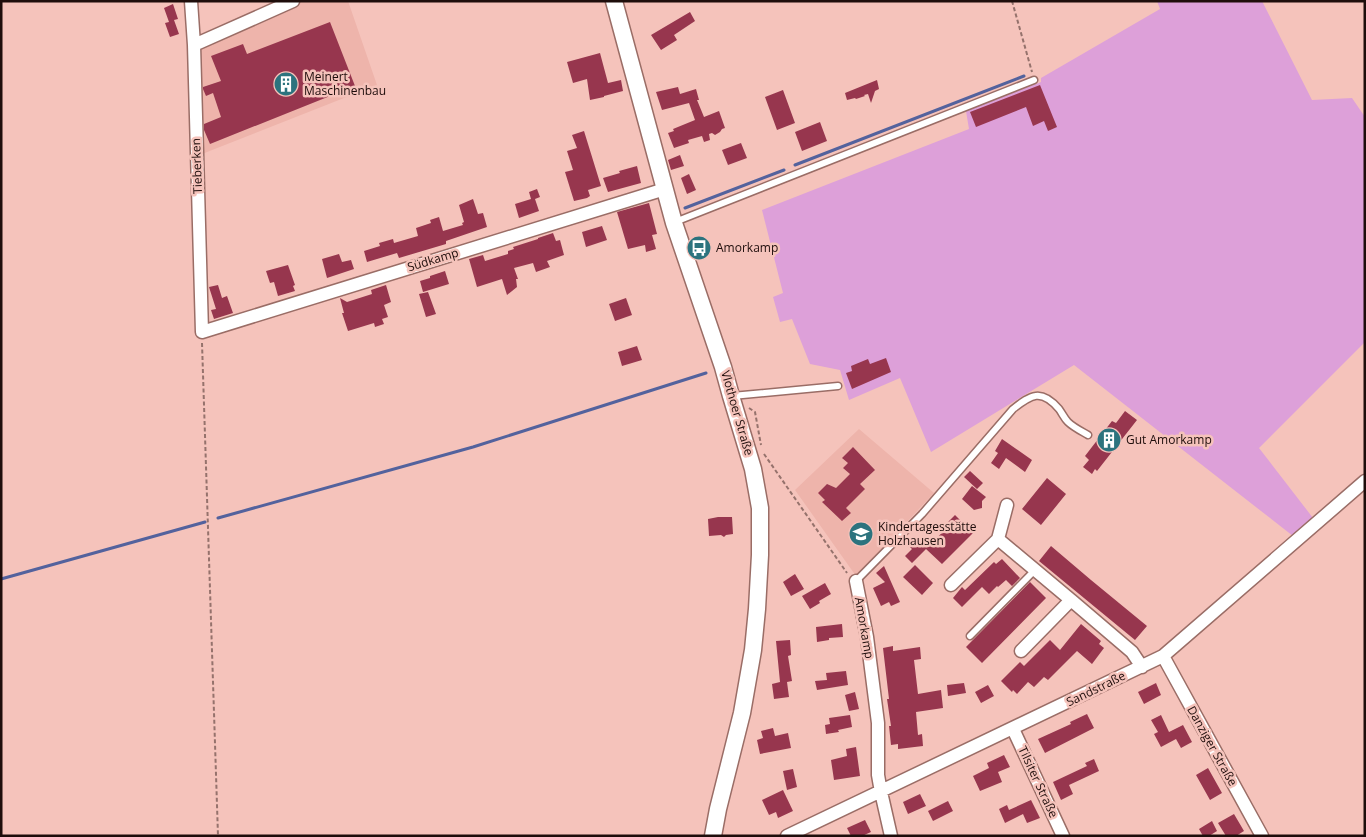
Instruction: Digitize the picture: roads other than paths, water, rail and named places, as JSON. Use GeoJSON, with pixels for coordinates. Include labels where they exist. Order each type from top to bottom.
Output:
{"type":"FeatureCollection","features":[{"type":"Feature","properties":{"kind":"street","name":"Tieberken"},"geometry":{"type":"LineString","coordinates":[[191,1],[194,45],[202,332]]}},
{"type":"Feature","properties":{"kind":"street"},"geometry":{"type":"LineString","coordinates":[[194,45],[294,1]]}},
{"type":"Feature","properties":{"kind":"street","name":"Vlothoer Straße"},"geometry":{"type":"LineString","coordinates":[[614,1],[674,223],[723,366],[753,469],[760,508],[760,555],[753,650],[742,713],[713,836]]}},
{"type":"Feature","properties":{"kind":"street","name":"Südkamp"},"geometry":{"type":"LineString","coordinates":[[202,332],[664,189]]}},
{"type":"Feature","properties":{"kind":"street","name":"Sandstraße"},"geometry":{"type":"LineString","coordinates":[[788,835],[1163,656],[1365,481]]}},
{"type":"Feature","properties":{"kind":"street"},"geometry":{"type":"LineString","coordinates":[[951,585],[998,539],[1007,505]]}},
{"type":"Feature","properties":{"kind":"street"},"geometry":{"type":"LineString","coordinates":[[998,539],[1132,652],[1142,667]]}},
{"type":"Feature","properties":{"kind":"street","name":"Amorkamp"},"geometry":{"type":"LineString","coordinates":[[856,581],[867,637],[876,713],[878,775],[891,836]]}},
{"type":"Feature","properties":{"kind":"street"},"geometry":{"type":"LineString","coordinates":[[1021,651],[1071,600]]}},
{"type":"Feature","properties":{"kind":"street","name":"Danziger Straße"},"geometry":{"type":"LineString","coordinates":[[1163,656],[1262,836]]}},
{"type":"Feature","properties":{"kind":"street","name":"Tilsiter Straße"},"geometry":{"type":"LineString","coordinates":[[1013,729],[1062,836]]}},
{"type":"Feature","properties":{"kind":"lane"},"geometry":{"type":"LineString","coordinates":[[674,223],[1034,80]]}},
{"type":"Feature","properties":{"kind":"lane"},"geometry":{"type":"LineString","coordinates":[[732,400],[838,386]]}},
{"type":"Feature","properties":{"kind":"lane","name":"Amorkamp"},"geometry":{"type":"LineString","coordinates":[[856,581],[922,514],[1013,409],[1027,398],[1038,396],[1049,399],[1060,410],[1067,421],[1088,435]]}},
{"type":"Feature","properties":{"kind":"lane"},"geometry":{"type":"LineString","coordinates":[[970,636],[1035,570]]}},
{"type":"Feature","properties":{"kind":"waterway"},"geometry":{"type":"LineString","coordinates":[[795,165],[1024,76]]}},
{"type":"Feature","properties":{"kind":"waterway"},"geometry":{"type":"LineString","coordinates":[[685,208],[784,170]]}},
{"type":"Feature","properties":{"kind":"waterway"},"geometry":{"type":"LineString","coordinates":[[218,518],[473,447],[706,373]]}},
{"type":"Feature","properties":{"kind":"waterway"},"geometry":{"type":"LineString","coordinates":[[1,579],[205,522]]}},
{"type":"Feature","properties":{"kind":"place","name":"Meinert Maschinenbau"},"geometry":{"type":"Point","coordinates":[286,84]}},
{"type":"Feature","properties":{"kind":"place","name":"Amorkamp"},"geometry":{"type":"Point","coordinates":[699,248]}},
{"type":"Feature","properties":{"kind":"place","name":"Gut Amorkamp"},"geometry":{"type":"Point","coordinates":[1109,440]}},
{"type":"Feature","properties":{"kind":"place","name":"Kindertagesstätte Holzhausen"},"geometry":{"type":"Point","coordinates":[861,534]}}]}
